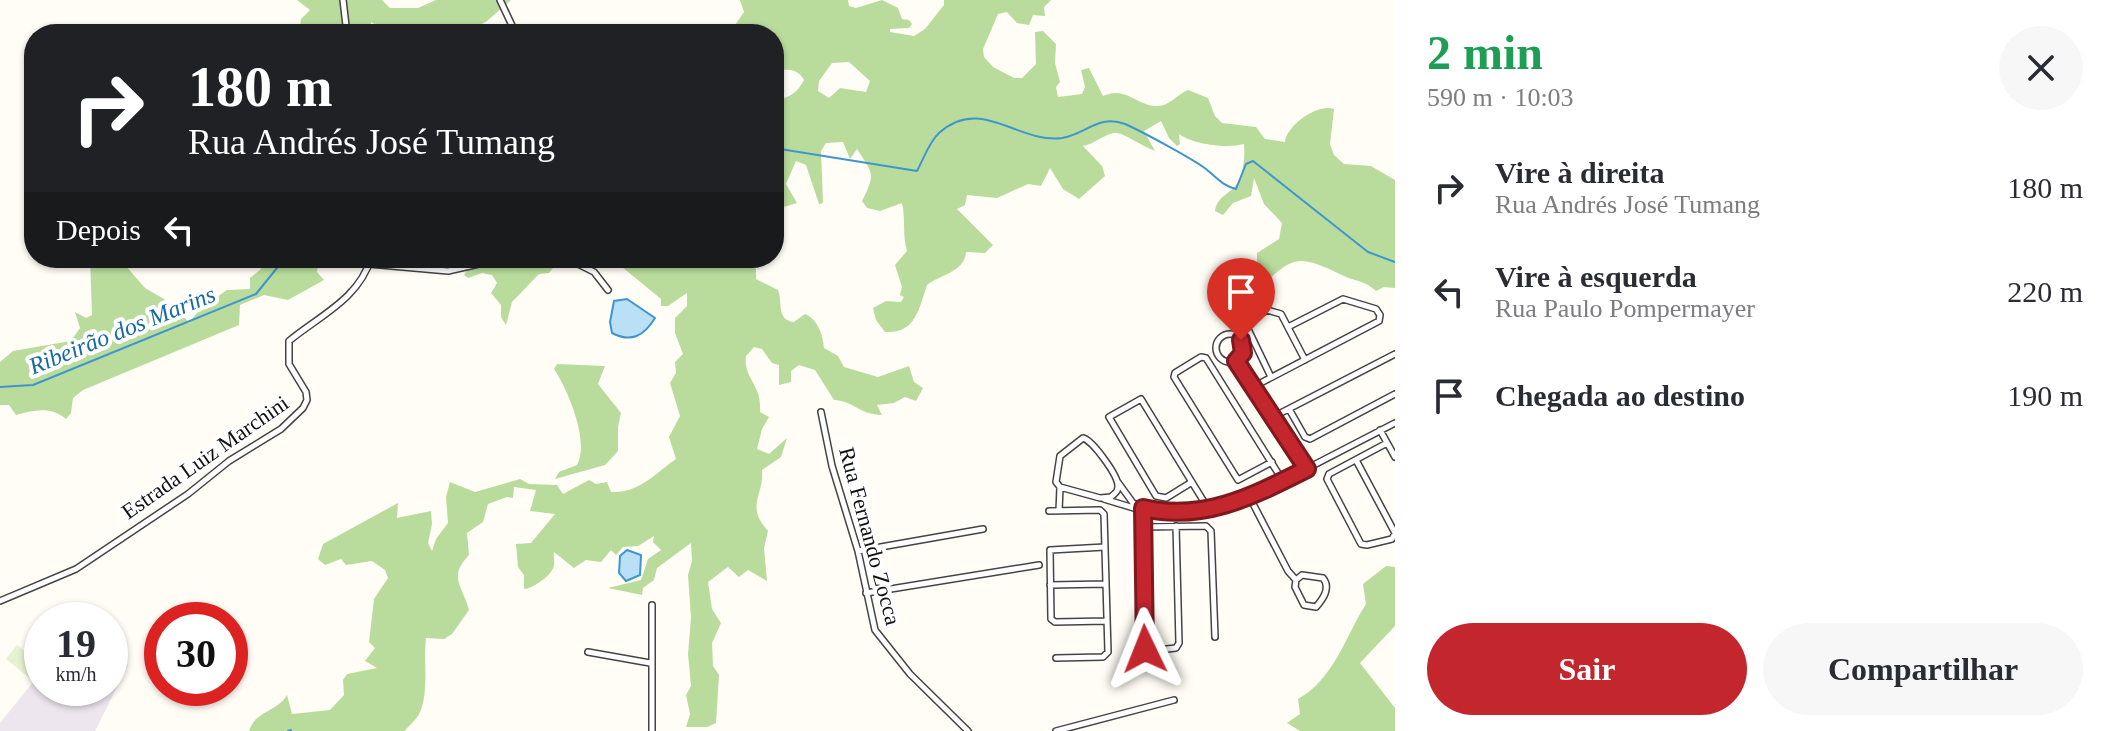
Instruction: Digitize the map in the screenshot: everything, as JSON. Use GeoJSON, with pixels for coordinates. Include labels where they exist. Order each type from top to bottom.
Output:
{"type":"FeatureCollection","features":[{"type":"Feature","properties":{"kind":"street"},"geometry":{"type":"LineString","coordinates":[[343,0],[346,24]]}},
{"type":"Feature","properties":{"kind":"street"},"geometry":{"type":"LineString","coordinates":[[500,0],[511,24]]}},
{"type":"Feature","properties":{"kind":"street","name":"Estrada Luiz Marchini"},"geometry":{"type":"LineString","coordinates":[[0,601],[76,569],[188,494],[229,461],[281,429],[307,400],[306,392],[289,364],[289,341],[325,317],[360,281],[366,268]]}},
{"type":"Feature","properties":{"kind":"street"},"geometry":{"type":"LineString","coordinates":[[425,268],[448,271],[461,268]]}},
{"type":"Feature","properties":{"kind":"street"},"geometry":{"type":"LineString","coordinates":[[586,268],[594,272],[608,290]]}},
{"type":"Feature","properties":{"kind":"street"},"geometry":{"type":"LineString","coordinates":[[1253,387],[1379,321],[1379,311],[1343,299],[1288,327]]}},
{"type":"Feature","properties":{"kind":"street"},"geometry":{"type":"LineString","coordinates":[[1271,377],[1247,332],[1252,318],[1272,309],[1281,314],[1305,360]]}},
{"type":"Feature","properties":{"kind":"street"},"geometry":{"type":"LineString","coordinates":[[1233,334],[1243,343],[1243,353],[1236,361],[1223,360],[1216,353],[1216,342],[1223,335],[1233,334]]}},
{"type":"Feature","properties":{"kind":"street"},"geometry":{"type":"LineString","coordinates":[[1273,417],[1395,354]]}},
{"type":"Feature","properties":{"kind":"street"},"geometry":{"type":"LineString","coordinates":[[1272,462],[1238,480],[1174,377],[1175,373],[1199,358],[1206,358],[1272,462],[1283,481]]}},
{"type":"Feature","properties":{"kind":"street"},"geometry":{"type":"LineString","coordinates":[[1236,361],[1307,469]]}},
{"type":"Feature","properties":{"kind":"street"},"geometry":{"type":"LineString","coordinates":[[1289,409],[1305,437],[1310,439],[1395,394]]}},
{"type":"Feature","properties":{"kind":"street"},"geometry":{"type":"LineString","coordinates":[[1192,482],[1168,497],[1156,496],[1109,417],[1141,399],[1192,482],[1209,510]]}},
{"type":"Feature","properties":{"kind":"street","name":"Rua Fernando Zocca"},"geometry":{"type":"LineString","coordinates":[[821,412],[832,466],[858,551],[875,630],[887,647],[968,731]]}},
{"type":"Feature","properties":{"kind":"street"},"geometry":{"type":"LineString","coordinates":[[1060,487],[1143,508],[1178,512],[1209,510],[1250,498],[1395,423]]}},
{"type":"Feature","properties":{"kind":"street"},"geometry":{"type":"LineString","coordinates":[[1380,430],[1395,457]]}},
{"type":"Feature","properties":{"kind":"street"},"geometry":{"type":"LineString","coordinates":[[1059,511],[1060,487],[1055,480],[1059,458],[1064,450],[1083,438],[1091,441],[1133,503],[1143,508]]}},
{"type":"Feature","properties":{"kind":"street"},"geometry":{"type":"LineString","coordinates":[[1356,460],[1395,533],[1392,539],[1365,546],[1361,544],[1327,480],[1329,474],[1387,443]]}},
{"type":"Feature","properties":{"kind":"street"},"geometry":{"type":"LineString","coordinates":[[1104,499],[1114,494],[1117,481]]}},
{"type":"Feature","properties":{"kind":"street"},"geometry":{"type":"LineString","coordinates":[[1250,498],[1288,571],[1296,580],[1295,587],[1304,605],[1310,608],[1318,605],[1327,590],[1325,581],[1302,575],[1296,580]]}},
{"type":"Feature","properties":{"kind":"street"},"geometry":{"type":"LineString","coordinates":[[1143,508],[1144,648],[1149,651],[1176,648],[1179,643],[1176,526]]}},
{"type":"Feature","properties":{"kind":"street"},"geometry":{"type":"LineString","coordinates":[[1049,511],[1103,511],[1105,547],[1108,652],[1106,656],[1056,658]]}},
{"type":"Feature","properties":{"kind":"street"},"geometry":{"type":"LineString","coordinates":[[1142,527],[1206,526],[1212,534],[1215,637]]}},
{"type":"Feature","properties":{"kind":"street"},"geometry":{"type":"LineString","coordinates":[[858,551],[983,529]]}},
{"type":"Feature","properties":{"kind":"street"},"geometry":{"type":"LineString","coordinates":[[1105,547],[1050,550],[1050,585],[1053,621],[1107,621]]}},
{"type":"Feature","properties":{"kind":"street"},"geometry":{"type":"LineString","coordinates":[[866,593],[1039,565]]}},
{"type":"Feature","properties":{"kind":"street"},"geometry":{"type":"LineString","coordinates":[[1050,585],[1106,584]]}},
{"type":"Feature","properties":{"kind":"street"},"geometry":{"type":"LineString","coordinates":[[652,605],[652,731]]}},
{"type":"Feature","properties":{"kind":"street"},"geometry":{"type":"LineString","coordinates":[[588,652],[650,663]]}},
{"type":"Feature","properties":{"kind":"street"},"geometry":{"type":"LineString","coordinates":[[1056,731],[1174,700]]}},
{"type":"Feature","properties":{"kind":"shaded area"},"geometry":{"type":"Polygon","coordinates":[[[24,693],[24,706],[108,706],[95,731],[0,731],[0,723],[24,693]]]}},
{"type":"Feature","properties":{"kind":"green space"},"geometry":{"type":"Polygon","coordinates":[[[297,0],[382,0],[390,8],[418,8],[436,0],[511,0],[482,24],[300,24],[310,10],[297,0]]]}},
{"type":"Feature","properties":{"kind":"green space"},"geometry":{"type":"Polygon","coordinates":[[[740,0],[848,0],[849,6],[856,8],[882,0],[898,8],[902,19],[912,24],[909,28],[890,29],[890,32],[914,36],[925,29],[944,5],[944,0],[1051,0],[1044,7],[1045,16],[1033,15],[1029,25],[1017,23],[1007,12],[998,14],[983,49],[984,57],[993,67],[1014,78],[1022,78],[1036,64],[1035,32],[1043,31],[1056,44],[1055,63],[1060,82],[1056,87],[1058,97],[1082,94],[1085,87],[1081,70],[1089,68],[1103,96],[1118,93],[1159,106],[1188,90],[1208,98],[1215,116],[1222,123],[1256,127],[1265,139],[1285,142],[1296,123],[1303,118],[1319,110],[1334,109],[1330,144],[1334,155],[1344,164],[1371,166],[1395,180],[1395,288],[1384,287],[1376,291],[1364,283],[1303,261],[1286,266],[1253,293],[1242,294],[1224,286],[1211,293],[1222,279],[1250,274],[1257,265],[1257,253],[1279,239],[1282,223],[1264,204],[1254,178],[1251,196],[1233,203],[1223,215],[1215,211],[1220,199],[1239,181],[1244,144],[1210,145],[1179,134],[1180,144],[1177,146],[1169,138],[1161,121],[1144,131],[1155,151],[1117,133],[1083,146],[1102,166],[1105,176],[1079,199],[1063,189],[1050,168],[1041,186],[1028,184],[997,198],[967,195],[965,205],[957,209],[993,245],[985,253],[966,252],[965,259],[956,269],[927,285],[910,324],[904,329],[885,332],[876,320],[873,308],[886,301],[901,302],[904,297],[900,295],[902,287],[895,265],[907,251],[902,203],[880,211],[867,208],[862,201],[871,174],[857,149],[850,159],[843,142],[826,143],[821,151],[823,203],[819,204],[806,165],[796,161],[786,184],[797,203],[784,207],[784,98],[799,88],[804,80],[795,71],[784,70],[784,24],[736,24],[744,12],[740,0]],[[849,62],[832,63],[819,81],[818,91],[829,98],[840,88],[866,92],[870,81],[849,62]]]}},
{"type":"Feature","properties":{"kind":"green space"},"geometry":{"type":"Polygon","coordinates":[[[90,268],[128,268],[145,288],[174,305],[185,305],[182,314],[189,323],[200,309],[227,290],[250,289],[250,278],[261,268],[318,268],[324,280],[288,300],[264,295],[240,305],[239,325],[83,390],[73,398],[71,413],[66,419],[49,411],[16,415],[9,405],[0,405],[0,362],[13,351],[71,341],[80,328],[75,312],[86,318],[92,315],[90,268]]]}},
{"type":"Feature","properties":{"kind":"green space"},"geometry":{"type":"Polygon","coordinates":[[[468,268],[553,268],[549,273],[539,274],[512,302],[506,325],[501,317],[501,305],[491,293],[497,283],[492,275],[482,273],[468,278],[464,275],[468,268]]]}},
{"type":"Feature","properties":{"kind":"green space"},"geometry":{"type":"Polygon","coordinates":[[[623,268],[755,268],[756,279],[778,290],[785,318],[794,322],[805,314],[810,316],[819,328],[824,348],[838,356],[844,367],[878,377],[909,366],[914,382],[923,388],[916,401],[905,397],[894,403],[877,405],[882,415],[874,414],[834,400],[815,370],[799,365],[791,371],[791,382],[779,385],[779,365],[772,363],[762,349],[754,347],[746,356],[747,370],[760,402],[760,412],[769,417],[757,449],[769,454],[787,438],[781,457],[762,470],[757,501],[758,514],[768,531],[764,548],[767,581],[748,570],[739,577],[728,567],[708,582],[712,609],[721,623],[712,643],[713,666],[719,675],[716,723],[707,727],[686,727],[690,714],[686,695],[691,686],[688,575],[692,561],[691,543],[657,568],[654,580],[643,588],[642,595],[608,588],[641,580],[648,559],[661,550],[653,542],[654,536],[638,546],[623,547],[616,555],[611,550],[601,562],[586,560],[574,568],[554,552],[554,565],[550,573],[537,584],[524,589],[524,575],[518,567],[516,544],[531,543],[555,514],[530,511],[536,490],[514,487],[513,498],[488,504],[483,522],[467,533],[469,555],[459,569],[458,581],[469,610],[452,634],[444,639],[426,638],[422,708],[405,731],[249,731],[256,719],[287,695],[292,714],[330,710],[344,695],[343,680],[347,674],[377,668],[365,661],[375,648],[369,642],[374,599],[388,578],[385,570],[372,561],[346,565],[341,559],[325,565],[318,559],[323,544],[398,503],[397,518],[431,511],[428,543],[432,551],[436,539],[448,523],[446,497],[450,482],[475,492],[520,479],[529,484],[557,485],[563,494],[589,480],[596,484],[607,482],[611,492],[621,491],[646,482],[676,459],[669,437],[680,416],[670,383],[676,373],[675,362],[683,354],[675,333],[675,318],[687,306],[687,293],[668,306],[661,306],[661,299],[623,268]]]}},
{"type":"Feature","properties":{"kind":"green space"},"geometry":{"type":"Polygon","coordinates":[[[557,364],[605,366],[598,384],[621,413],[618,451],[605,465],[555,479],[559,472],[577,465],[581,443],[576,416],[554,369],[557,364]]]}},
{"type":"Feature","properties":{"kind":"green space"},"geometry":{"type":"Polygon","coordinates":[[[1386,566],[1395,567],[1395,626],[1360,663],[1395,708],[1395,731],[1300,731],[1287,723],[1300,714],[1298,699],[1330,669],[1366,604],[1363,584],[1386,566]]]}},
{"type":"Feature","properties":{"kind":"green space"},"geometry":{"type":"Polygon","coordinates":[[[17,645],[24,651],[24,673],[6,659],[17,645]]]}},
{"type":"Feature","properties":{"kind":"water"},"geometry":{"type":"Polygon","coordinates":[[[627,299],[655,318],[642,333],[631,337],[612,333],[610,322],[614,301],[627,299]]]}},
{"type":"Feature","properties":{"kind":"water"},"geometry":{"type":"Polygon","coordinates":[[[627,550],[641,555],[640,575],[626,581],[619,573],[620,556],[627,550]]]}},
{"type":"Feature","properties":{"kind":"waterway","name":"Ribeirão dos Marins"},"geometry":{"type":"LineString","coordinates":[[784,150],[917,171],[939,133],[955,123],[970,119],[985,119],[1046,138],[1071,136],[1100,123],[1116,122],[1179,152],[1236,189],[1246,164],[1253,161],[1368,252],[1395,262]]}},
{"type":"Feature","properties":{"kind":"waterway","name":"Ribeirão dos Marins"},"geometry":{"type":"LineString","coordinates":[[0,387],[33,385],[256,294],[277,268]]}},
{"type":"Feature","properties":{"kind":"route"},"geometry":{"type":"LineString","coordinates":[[1145,649],[1143,508],[1178,512],[1220,508],[1250,498],[1307,469],[1236,361],[1243,353],[1241,340]]}}]}
